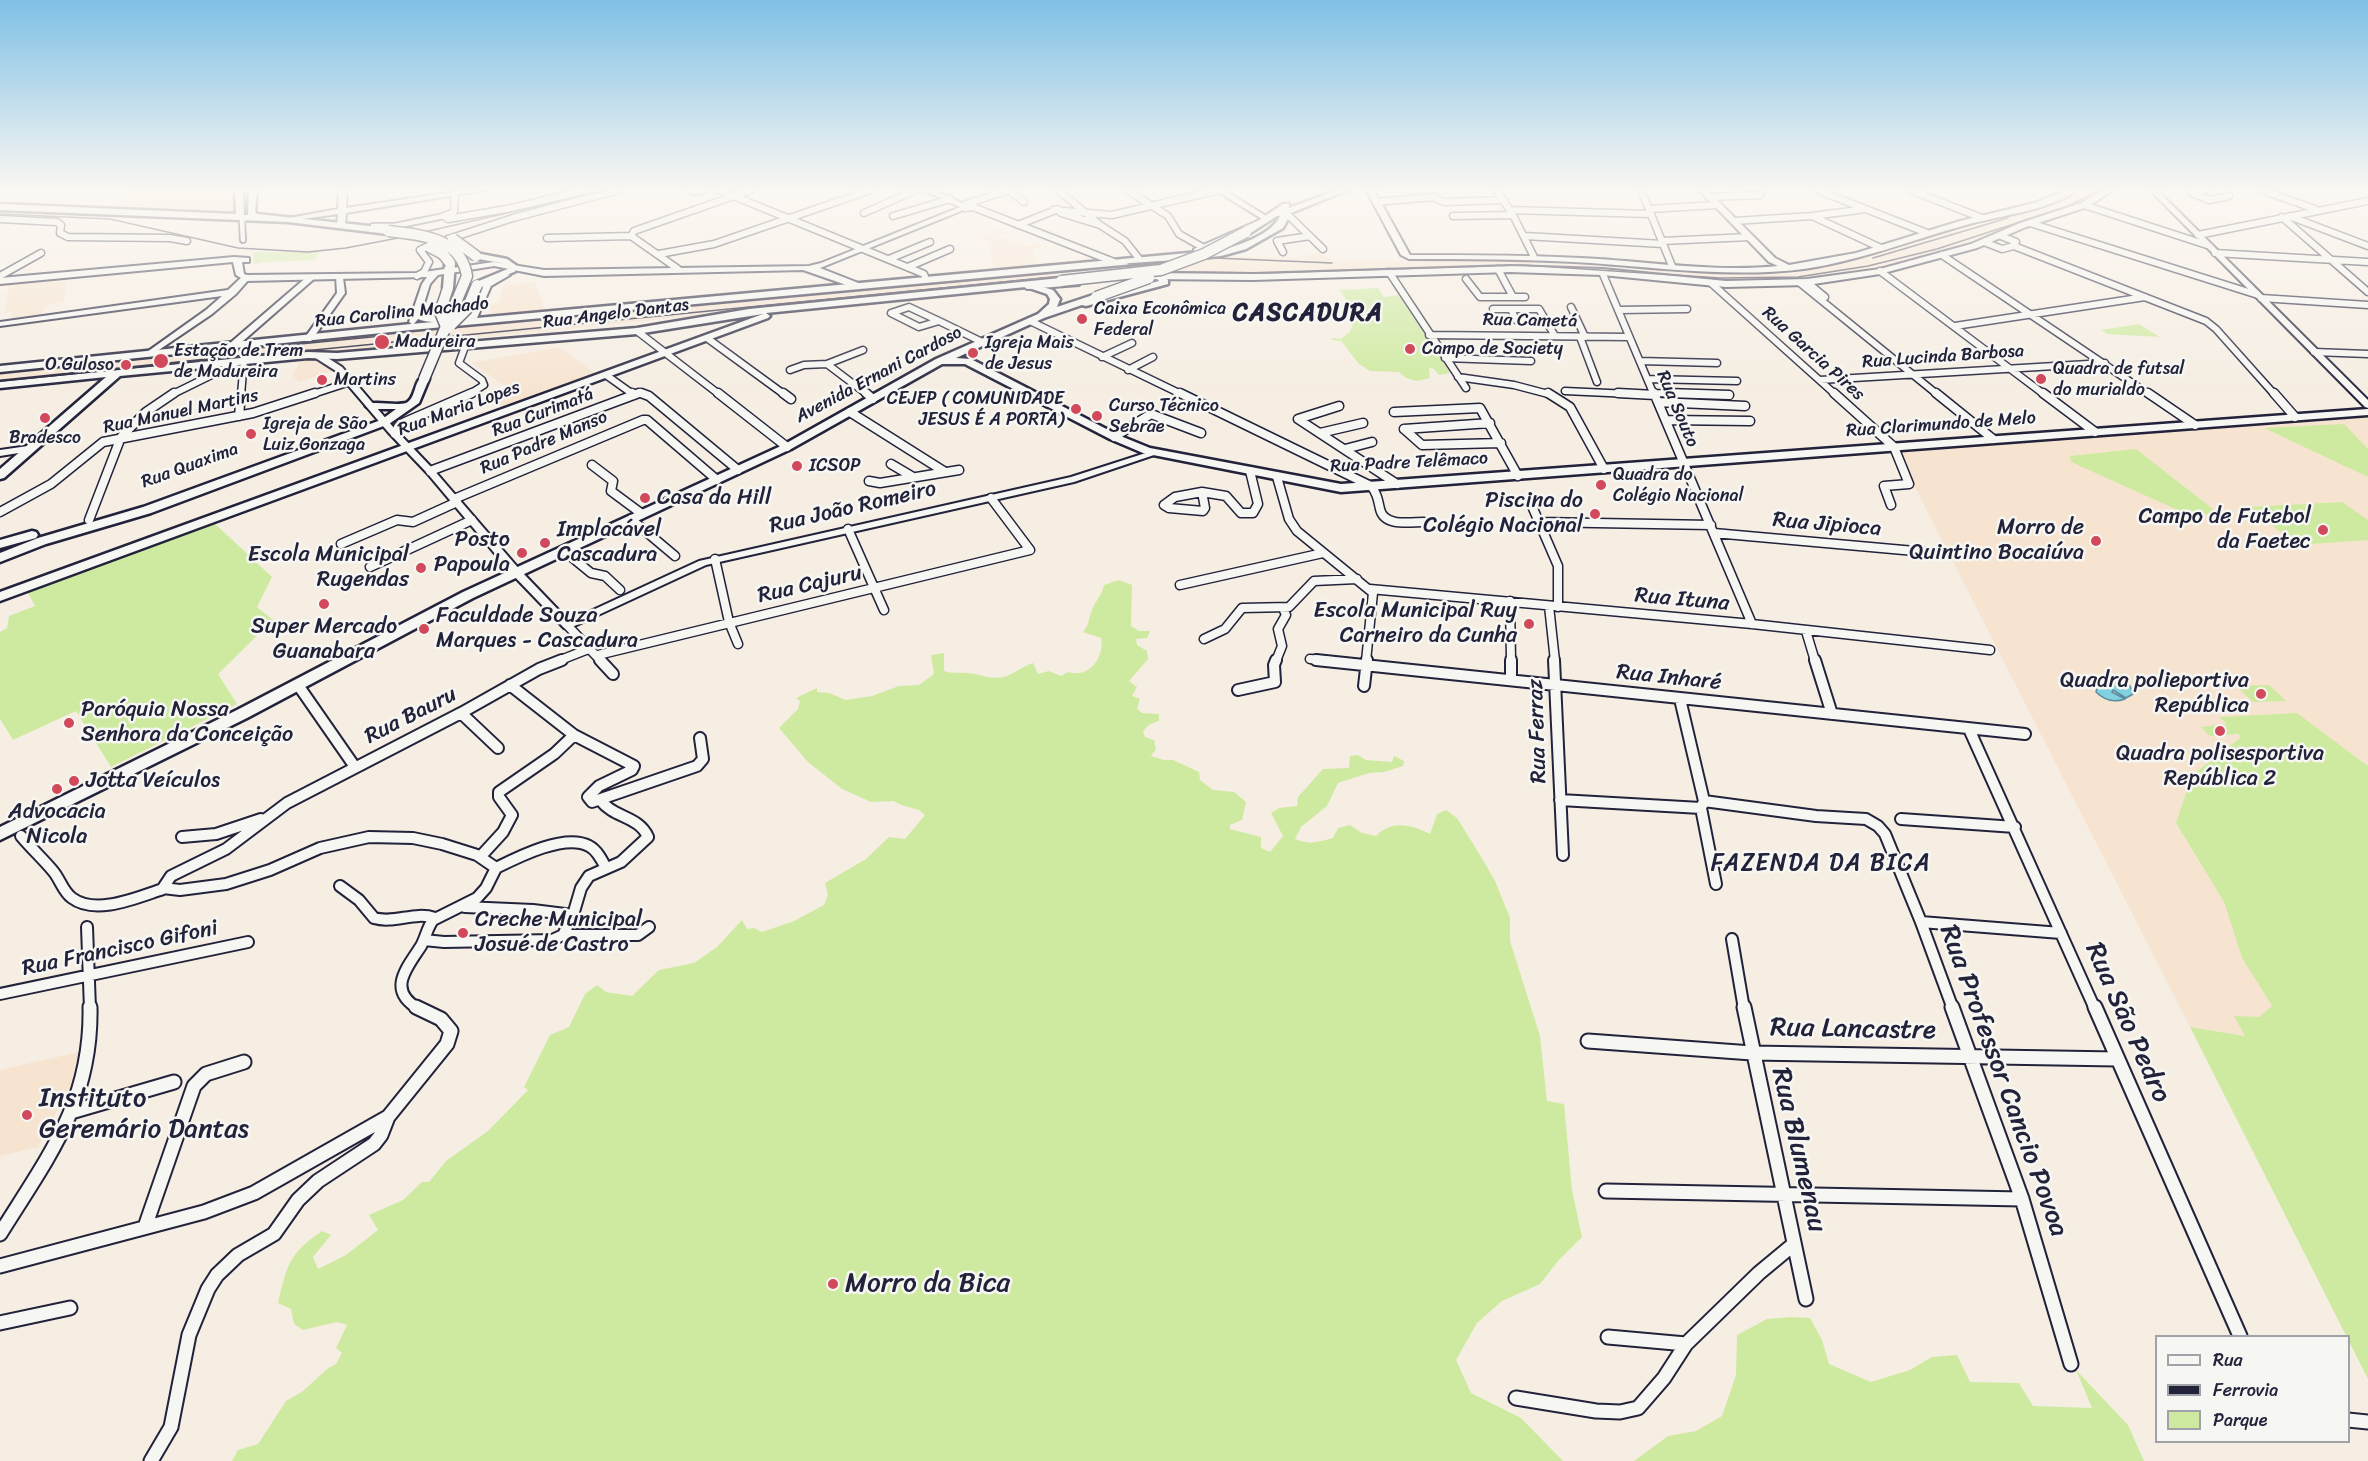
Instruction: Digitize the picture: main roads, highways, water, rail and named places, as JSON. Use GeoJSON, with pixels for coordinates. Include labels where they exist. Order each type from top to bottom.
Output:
{"type":"FeatureCollection","features":[{"type":"Feature","properties":{"kind":"main road"},"geometry":{"type":"LineString","coordinates":[[441,258],[448,288],[440,312],[450,326]]}},
{"type":"Feature","properties":{"kind":"main road"},"geometry":{"type":"LineString","coordinates":[[423,382],[450,326],[467,276],[468,267],[463,258]]}},
{"type":"Feature","properties":{"kind":"main road"},"geometry":{"type":"LineString","coordinates":[[482,258],[505,261],[512,269]]}},
{"type":"Feature","properties":{"kind":"main road"},"geometry":{"type":"LineString","coordinates":[[0,281],[237,259],[240,276],[249,278],[339,278],[417,276],[445,269],[494,264],[544,273],[678,268],[807,268],[841,258]]}},
{"type":"Feature","properties":{"kind":"main road","name":"Rua Carolina Machado"},"geometry":{"type":"LineString","coordinates":[[0,369],[411,327],[450,326],[1153,258]]}},
{"type":"Feature","properties":{"kind":"main road","name":"Rua Angelo Dantas"},"geometry":{"type":"LineString","coordinates":[[0,385],[117,373],[242,364],[318,355],[337,356],[637,331],[738,313],[1161,270],[1193,258]]}},
{"type":"Feature","properties":{"kind":"main road","name":"Avenida Ernani Cardoso"},"geometry":{"type":"LineString","coordinates":[[966,355],[982,342],[1030,321],[1202,258]]}},
{"type":"Feature","properties":{"kind":"main road"},"geometry":{"type":"LineString","coordinates":[[1552,258],[1672,266],[1772,265],[1788,268],[1845,258]]}},
{"type":"Feature","properties":{"kind":"main road"},"geometry":{"type":"LineString","coordinates":[[1766,258],[1772,265]]}},
{"type":"Feature","properties":{"kind":"main road"},"geometry":{"type":"LineString","coordinates":[[1018,286],[1160,276],[1253,277],[1498,269],[1602,272],[1711,283],[1804,282],[1880,271],[1930,258]]}},
{"type":"Feature","properties":{"kind":"main road"},"geometry":{"type":"LineString","coordinates":[[807,268],[858,286]]}},
{"type":"Feature","properties":{"kind":"main road"},"geometry":{"type":"LineString","coordinates":[[411,327],[426,284],[445,269]]}},
{"type":"Feature","properties":{"kind":"main road"},"geometry":{"type":"LineString","coordinates":[[450,326],[466,309],[477,285],[512,269]]}},
{"type":"Feature","properties":{"kind":"main road"},"geometry":{"type":"LineString","coordinates":[[450,326],[472,317],[487,285],[512,269]]}},
{"type":"Feature","properties":{"kind":"main road"},"geometry":{"type":"LineString","coordinates":[[1077,304],[1095,302],[1165,282],[1160,276]]}},
{"type":"Feature","properties":{"kind":"main road"},"geometry":{"type":"LineString","coordinates":[[1018,286],[1042,289],[1050,292],[1055,299],[1054,305],[1030,321]]}},
{"type":"Feature","properties":{"kind":"main road"},"geometry":{"type":"LineString","coordinates":[[416,314],[422,319],[435,319],[465,315],[477,308]]}},
{"type":"Feature","properties":{"kind":"main road","name":"Rua Maria Lopes"},"geometry":{"type":"LineString","coordinates":[[0,597],[762,317],[797,308]]}},
{"type":"Feature","properties":{"kind":"main road","name":"Rua Padre Telêmaco"},"geometry":{"type":"LineString","coordinates":[[940,361],[966,355],[1114,437],[1155,453],[1331,487],[1518,476]]}},
{"type":"Feature","properties":{"kind":"main road","name":"Avenida Ernani Cardoso"},"geometry":{"type":"LineString","coordinates":[[0,834],[298,685],[397,631],[516,572],[787,447],[940,361]]}},
{"type":"Feature","properties":{"kind":"main road"},"geometry":{"type":"LineString","coordinates":[[0,475],[117,373]]}},
{"type":"Feature","properties":{"kind":"main road","name":"Rua Quaxima"},"geometry":{"type":"LineString","coordinates":[[382,419],[400,406],[423,382]]}},
{"type":"Feature","properties":{"kind":"main road","name":"Rua Quaxima"},"geometry":{"type":"LineString","coordinates":[[0,544],[89,520],[382,419],[413,404],[423,382]]}},
{"type":"Feature","properties":{"kind":"main road"},"geometry":{"type":"LineString","coordinates":[[371,406],[400,406]]}},
{"type":"Feature","properties":{"kind":"main road","name":"Rua Clarimundo de Melo"},"geometry":{"type":"LineString","coordinates":[[1518,476],[2368,412]]}},
{"type":"Feature","properties":{"kind":"main road","name":"Rua Quaxima"},"geometry":{"type":"LineString","coordinates":[[0,558],[42,541],[147,510],[356,428]]}},
{"type":"Feature","properties":{"kind":"main road"},"geometry":{"type":"LineString","coordinates":[[0,840],[36,817]]}},
{"type":"Feature","properties":{"kind":"water"},"geometry":{"type":"Polygon","coordinates":[[[2117,681],[2130,686],[2133,694],[2126,698],[2113,690],[2112,692],[2125,699],[2113,701],[2096,692],[2097,688],[2117,681]]]}},
{"type":"Feature","properties":{"kind":"railway"},"geometry":{"type":"LineString","coordinates":[[1128,264],[1212,258]]}},
{"type":"Feature","properties":{"kind":"railway"},"geometry":{"type":"LineString","coordinates":[[1219,258],[1332,263]]}},
{"type":"Feature","properties":{"kind":"railway"},"geometry":{"type":"LineString","coordinates":[[0,381],[1114,271],[1268,273],[1523,265],[1720,278],[1798,277],[1868,266],[1900,258]]}},
{"type":"Feature","properties":{"kind":"railway"},"geometry":{"type":"LineString","coordinates":[[187,355],[382,336]]}},
{"type":"Feature","properties":{"kind":"place","name":"Caixa Econômica Federal"},"geometry":{"type":"Point","coordinates":[1082,319]}},
{"type":"Feature","properties":{"kind":"place","name":"Madureira"},"geometry":{"type":"Point","coordinates":[382,342]}},
{"type":"Feature","properties":{"kind":"place","name":"Campo de Society"},"geometry":{"type":"Point","coordinates":[1410,349]}},
{"type":"Feature","properties":{"kind":"place","name":"Igreja Mais de Jesus"},"geometry":{"type":"Point","coordinates":[973,353]}},
{"type":"Feature","properties":{"kind":"place","name":"Estação de Trem de Madureira"},"geometry":{"type":"Point","coordinates":[161,361]}},
{"type":"Feature","properties":{"kind":"place","name":"O Guloso"},"geometry":{"type":"Point","coordinates":[126,365]}},
{"type":"Feature","properties":{"kind":"place","name":"Quadra de futsal do murialdo"},"geometry":{"type":"Point","coordinates":[2041,379]}},
{"type":"Feature","properties":{"kind":"place","name":"Martins"},"geometry":{"type":"Point","coordinates":[322,380]}},
{"type":"Feature","properties":{"kind":"place","name":"CEJEP ( COMUNIDADE JESUS É A PORTA)"},"geometry":{"type":"Point","coordinates":[1076,409]}},
{"type":"Feature","properties":{"kind":"place","name":"Curso Técnico Sebrae"},"geometry":{"type":"Point","coordinates":[1097,416]}},
{"type":"Feature","properties":{"kind":"place","name":"Bradesco"},"geometry":{"type":"Point","coordinates":[45,418]}},
{"type":"Feature","properties":{"kind":"place","name":"Igreja de São Luiz Gonzaga"},"geometry":{"type":"Point","coordinates":[251,434]}},
{"type":"Feature","properties":{"kind":"place","name":"ICSOP"},"geometry":{"type":"Point","coordinates":[797,466]}},
{"type":"Feature","properties":{"kind":"place","name":"Quadra do Colégio Nacional"},"geometry":{"type":"Point","coordinates":[1601,485]}},
{"type":"Feature","properties":{"kind":"place","name":"Casa da Hill"},"geometry":{"type":"Point","coordinates":[645,498]}},
{"type":"Feature","properties":{"kind":"place","name":"Piscina do Colégio Nacional"},"geometry":{"type":"Point","coordinates":[1595,514]}},
{"type":"Feature","properties":{"kind":"place","name":"Campo de Futebol da Faetec"},"geometry":{"type":"Point","coordinates":[2323,530]}},
{"type":"Feature","properties":{"kind":"place","name":"Morro de Quintino Bocaiúva"},"geometry":{"type":"Point","coordinates":[2096,541]}},
{"type":"Feature","properties":{"kind":"place","name":"Implacável Cascadura"},"geometry":{"type":"Point","coordinates":[545,543]}},
{"type":"Feature","properties":{"kind":"place","name":"Posto Papoula"},"geometry":{"type":"Point","coordinates":[522,553]}},
{"type":"Feature","properties":{"kind":"place","name":"Escola Municipal Rugendas"},"geometry":{"type":"Point","coordinates":[421,568]}},
{"type":"Feature","properties":{"kind":"place","name":"Super Mercado Guanabara"},"geometry":{"type":"Point","coordinates":[324,604]}},
{"type":"Feature","properties":{"kind":"place","name":"Escola Municipal Ruy Carneiro da Cunha"},"geometry":{"type":"Point","coordinates":[1529,624]}},
{"type":"Feature","properties":{"kind":"place","name":"Faculdade Souza Marques - Cascadura"},"geometry":{"type":"Point","coordinates":[424,629]}},
{"type":"Feature","properties":{"kind":"place","name":"Quadra polieportiva República"},"geometry":{"type":"Point","coordinates":[2261,694]}},
{"type":"Feature","properties":{"kind":"place","name":"Paróquia Nossa Senhora da Conceição"},"geometry":{"type":"Point","coordinates":[69,723]}},
{"type":"Feature","properties":{"kind":"place","name":"Quadra polisesportiva República 2"},"geometry":{"type":"Point","coordinates":[2220,731]}},
{"type":"Feature","properties":{"kind":"place","name":"Jotta Veículos"},"geometry":{"type":"Point","coordinates":[74,781]}},
{"type":"Feature","properties":{"kind":"place","name":"Advocacia Nicola"},"geometry":{"type":"Point","coordinates":[57,789]}},
{"type":"Feature","properties":{"kind":"place","name":"Creche Municipal Josué de Castro"},"geometry":{"type":"Point","coordinates":[463,933]}},
{"type":"Feature","properties":{"kind":"place","name":"Instituto Geremário Dantas"},"geometry":{"type":"Point","coordinates":[27,1115]}},
{"type":"Feature","properties":{"kind":"place","name":"Morro da Bica"},"geometry":{"type":"Point","coordinates":[833,1284]}},
{"type":"Feature","properties":{"kind":"district","name":"CASCADURA"},"geometry":{"type":"Point","coordinates":[1308,314]}},
{"type":"Feature","properties":{"kind":"district","name":"FAZENDA DA BICA"},"geometry":{"type":"Point","coordinates":[1821,864]}}]}
